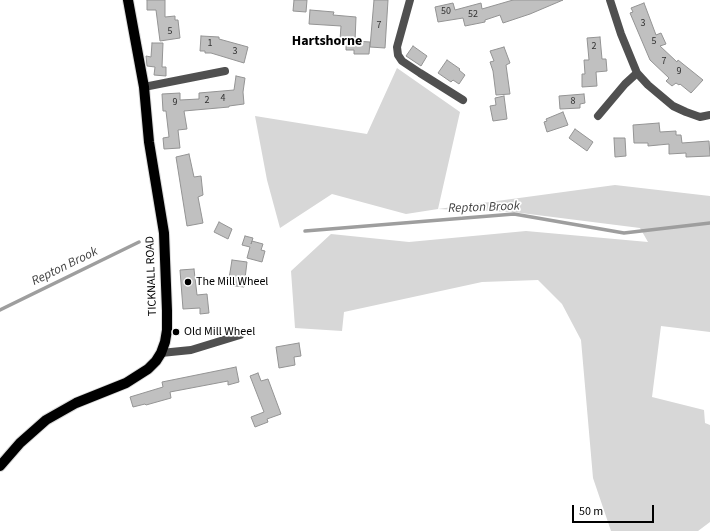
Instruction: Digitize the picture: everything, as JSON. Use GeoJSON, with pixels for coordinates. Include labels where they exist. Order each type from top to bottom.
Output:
{"type":"FeatureCollection","features":[{"type":"Feature","properties":{"kind":"main road","name":"TICKNALL ROAD"},"geometry":{"type":"LineString","coordinates":[[128,0],[144,87],[149,142],[164,234],[167,330],[162,353]]}},
{"type":"Feature","properties":{"kind":"main road"},"geometry":{"type":"LineString","coordinates":[[0,466],[20,443],[46,420],[76,403],[138,377],[156,361],[162,353]]}},
{"type":"Feature","properties":{"kind":"street"},"geometry":{"type":"LineString","coordinates":[[410,0],[397,47],[398,55],[402,61],[463,100]]}},
{"type":"Feature","properties":{"kind":"street"},"geometry":{"type":"LineString","coordinates":[[610,0],[621,34],[637,73],[648,85],[673,106],[700,117],[710,115]]}},
{"type":"Feature","properties":{"kind":"street"},"geometry":{"type":"LineString","coordinates":[[144,87],[225,71]]}},
{"type":"Feature","properties":{"kind":"street"},"geometry":{"type":"LineString","coordinates":[[598,116],[625,84],[637,73]]}},
{"type":"Feature","properties":{"kind":"street"},"geometry":{"type":"LineString","coordinates":[[162,353],[191,350],[240,335]]}},
{"type":"Feature","properties":{"kind":"shaded area"},"geometry":{"type":"Polygon","coordinates":[[[397,68],[460,112],[438,209],[406,214],[332,194],[280,228],[267,180],[255,116],[367,134],[397,68]]]}},
{"type":"Feature","properties":{"kind":"shaded area"},"geometry":{"type":"Polygon","coordinates":[[[615,185],[710,196],[710,332],[661,326],[652,397],[704,410],[705,423],[710,425],[710,522],[698,531],[611,531],[593,478],[581,340],[562,304],[538,280],[482,282],[344,312],[342,331],[295,328],[291,271],[331,234],[409,242],[526,231],[648,242],[640,228],[513,212],[438,209],[615,185]]]}},
{"type":"Feature","properties":{"kind":"building"},"geometry":{"type":"Polygon","coordinates":[[[147,0],[165,0],[165,17],[175,16],[175,20],[178,20],[180,38],[160,41],[156,10],[147,10],[147,0]]]}},
{"type":"Feature","properties":{"kind":"building"},"geometry":{"type":"Polygon","coordinates":[[[294,0],[307,0],[306,12],[293,11],[294,0]]]}},
{"type":"Feature","properties":{"kind":"building"},"geometry":{"type":"Polygon","coordinates":[[[374,0],[388,0],[385,48],[370,47],[374,0]]]}},
{"type":"Feature","properties":{"kind":"building"},"geometry":{"type":"Polygon","coordinates":[[[513,0],[563,0],[530,14],[503,23],[500,15],[485,20],[485,22],[465,26],[463,18],[438,22],[435,7],[453,3],[455,10],[481,3],[482,9],[513,0]]]}},
{"type":"Feature","properties":{"kind":"building"},"geometry":{"type":"Polygon","coordinates":[[[644,3],[656,35],[661,33],[666,44],[660,46],[677,62],[678,60],[703,80],[691,93],[680,84],[679,85],[676,83],[672,86],[666,81],[669,78],[650,60],[630,13],[633,12],[631,8],[644,3]]]}},
{"type":"Feature","properties":{"kind":"building"},"geometry":{"type":"Polygon","coordinates":[[[310,10],[334,12],[333,15],[356,17],[355,41],[370,42],[369,54],[354,54],[354,50],[346,50],[346,40],[340,40],[341,26],[309,24],[310,10]]]}},
{"type":"Feature","properties":{"kind":"building"},"geometry":{"type":"Polygon","coordinates":[[[201,36],[219,37],[219,39],[248,47],[244,63],[211,53],[205,53],[205,51],[200,51],[201,36]]]}},
{"type":"Feature","properties":{"kind":"building"},"geometry":{"type":"Polygon","coordinates":[[[600,37],[602,59],[606,59],[607,71],[596,72],[597,86],[582,87],[582,74],[585,74],[584,60],[589,60],[587,38],[600,37]]]}},
{"type":"Feature","properties":{"kind":"building"},"geometry":{"type":"Polygon","coordinates":[[[152,43],[163,43],[162,67],[166,67],[166,76],[154,75],[155,67],[147,66],[146,56],[151,57],[152,43]]]}},
{"type":"Feature","properties":{"kind":"building"},"geometry":{"type":"Polygon","coordinates":[[[413,46],[427,56],[421,66],[406,56],[413,46]]]}},
{"type":"Feature","properties":{"kind":"building"},"geometry":{"type":"Polygon","coordinates":[[[504,47],[510,63],[506,65],[510,94],[496,95],[493,71],[490,62],[494,61],[490,51],[504,47]]]}},
{"type":"Feature","properties":{"kind":"building"},"geometry":{"type":"Polygon","coordinates":[[[447,60],[460,69],[459,70],[465,75],[459,84],[453,80],[451,82],[438,73],[447,60]]]}},
{"type":"Feature","properties":{"kind":"building"},"geometry":{"type":"Polygon","coordinates":[[[236,76],[245,78],[243,92],[244,104],[229,107],[184,111],[187,129],[178,130],[180,148],[164,149],[163,138],[169,137],[166,111],[163,111],[162,94],[180,93],[180,100],[199,99],[199,93],[234,90],[236,76]]]}},
{"type":"Feature","properties":{"kind":"building"},"geometry":{"type":"Polygon","coordinates":[[[584,94],[585,103],[580,104],[580,108],[560,109],[559,96],[584,94]]]}},
{"type":"Feature","properties":{"kind":"building"},"geometry":{"type":"Polygon","coordinates":[[[504,96],[507,119],[493,121],[490,106],[496,105],[495,98],[504,96]]]}},
{"type":"Feature","properties":{"kind":"building"},"geometry":{"type":"Polygon","coordinates":[[[563,112],[568,125],[547,132],[544,122],[547,121],[546,119],[563,112]]]}},
{"type":"Feature","properties":{"kind":"building"},"geometry":{"type":"Polygon","coordinates":[[[659,123],[660,132],[676,131],[676,135],[681,135],[682,143],[709,141],[710,156],[686,157],[686,153],[669,154],[669,144],[648,146],[648,143],[634,143],[633,125],[659,123]]]}},
{"type":"Feature","properties":{"kind":"building"},"geometry":{"type":"Polygon","coordinates":[[[575,129],[593,142],[587,151],[569,138],[575,129]]]}},
{"type":"Feature","properties":{"kind":"building"},"geometry":{"type":"Polygon","coordinates":[[[614,138],[625,138],[626,156],[615,157],[614,138]]]}},
{"type":"Feature","properties":{"kind":"building"},"geometry":{"type":"Polygon","coordinates":[[[189,154],[194,177],[201,176],[203,195],[198,197],[203,223],[187,226],[176,157],[189,154]]]}},
{"type":"Feature","properties":{"kind":"building"},"geometry":{"type":"Polygon","coordinates":[[[219,222],[232,229],[228,239],[214,232],[219,222]]]}},
{"type":"Feature","properties":{"kind":"building"},"geometry":{"type":"Polygon","coordinates":[[[245,236],[253,238],[252,241],[263,244],[261,250],[265,251],[262,262],[247,258],[250,247],[242,245],[245,236]]]}},
{"type":"Feature","properties":{"kind":"building"},"geometry":{"type":"Polygon","coordinates":[[[232,260],[247,262],[244,287],[228,285],[232,260]]]}},
{"type":"Feature","properties":{"kind":"building","name":"The Mill Wheel"},"geometry":{"type":"Polygon","coordinates":[[[194,269],[197,295],[207,294],[209,313],[200,314],[200,308],[183,309],[180,270],[194,269]]]}},
{"type":"Feature","properties":{"kind":"building"},"geometry":{"type":"Polygon","coordinates":[[[299,343],[301,356],[294,357],[295,365],[279,368],[276,347],[299,343]]]}},
{"type":"Feature","properties":{"kind":"building"},"geometry":{"type":"Polygon","coordinates":[[[236,367],[239,382],[228,385],[228,381],[170,392],[171,398],[133,407],[130,397],[163,387],[162,382],[236,367]]]}},
{"type":"Feature","properties":{"kind":"building"},"geometry":{"type":"Polygon","coordinates":[[[258,373],[261,381],[268,379],[281,414],[267,419],[268,422],[255,427],[251,417],[264,412],[250,376],[258,373]]]}},
{"type":"Feature","properties":{"kind":"waterway","name":"Repton Brook"},"geometry":{"type":"LineString","coordinates":[[305,231],[514,214],[624,233],[710,223]]}},
{"type":"Feature","properties":{"kind":"waterway","name":"Repton Brook"},"geometry":{"type":"LineString","coordinates":[[0,310],[139,242]]}},
{"type":"Feature","properties":{"kind":"place","name":"The Mill Wheel"},"geometry":{"type":"Point","coordinates":[188,282]}},
{"type":"Feature","properties":{"kind":"place","name":"Old Mill Wheel"},"geometry":{"type":"Point","coordinates":[176,332]}},
{"type":"Feature","properties":{"kind":"district","name":"Hartshorne"},"geometry":{"type":"Point","coordinates":[327,42]}}]}
